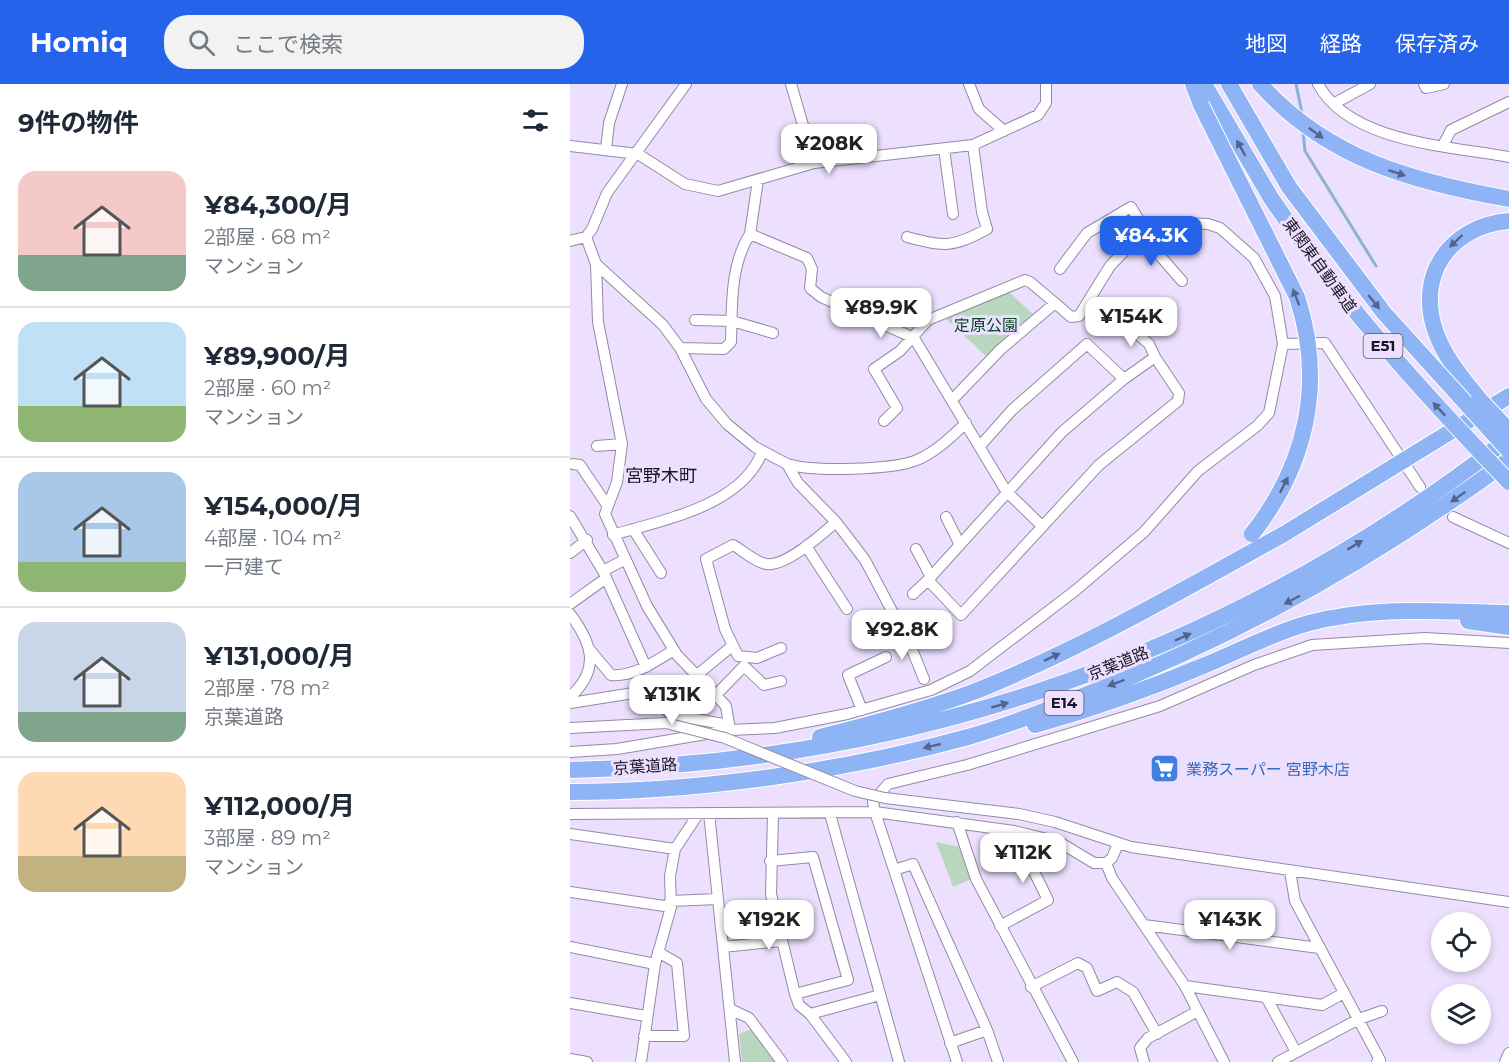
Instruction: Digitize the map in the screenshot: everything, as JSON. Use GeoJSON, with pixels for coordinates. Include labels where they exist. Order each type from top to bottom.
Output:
{"type":"FeatureCollection","features":[{"type":"Feature","properties":{"kind":"highway"},"geometry":{"type":"LineString","coordinates":[[1156,605],[1215,567],[1252,534],[1279,495],[1300,450],[1310,403],[1310,349],[1304,318],[1284,267],[1205,95],[1192,84]]}},
{"type":"Feature","properties":{"kind":"highway"},"geometry":{"type":"LineString","coordinates":[[1260,84],[1289,113],[1324,139],[1392,172],[1509,199]]}},
{"type":"Feature","properties":{"kind":"highway","name":"東関東自動車道"},"geometry":{"type":"LineString","coordinates":[[1230,85],[1289,187],[1349,271],[1424,360],[1509,451]]}},
{"type":"Feature","properties":{"kind":"highway","name":"東関東自動車道"},"geometry":{"type":"LineString","coordinates":[[1205,95],[1271,198],[1336,291],[1409,376],[1509,482]]}},
{"type":"Feature","properties":{"kind":"highway"},"geometry":{"type":"LineString","coordinates":[[1509,221],[1480,225],[1462,234],[1450,246],[1434,276],[1430,296],[1436,333],[1458,373],[1509,431]]}},
{"type":"Feature","properties":{"kind":"highway"},"geometry":{"type":"LineString","coordinates":[[716,760],[836,733],[936,705],[1023,671],[1156,605],[1284,534],[1509,396]]}},
{"type":"Feature","properties":{"kind":"highway","name":"京葉道路"},"geometry":{"type":"LineString","coordinates":[[570,770],[716,760],[795,751],[916,728],[1031,696],[1132,659],[1242,609],[1297,580],[1411,510],[1509,438]]}},
{"type":"Feature","properties":{"kind":"highway","name":"京葉道路"},"geometry":{"type":"LineString","coordinates":[[570,792],[658,788],[772,775],[875,758],[969,737],[1182,657],[1238,629],[1369,555],[1423,521],[1509,460]]}},
{"type":"Feature","properties":{"kind":"highway"},"geometry":{"type":"LineString","coordinates":[[969,737],[1035,724],[1088,710],[1308,623],[1338,616],[1394,610],[1509,613]]}},
{"type":"Feature","properties":{"kind":"highway"},"geometry":{"type":"LineString","coordinates":[[1308,623],[1394,616],[1460,620],[1509,627]]}},
{"type":"Feature","properties":{"kind":"street"},"geometry":{"type":"LineString","coordinates":[[606,149],[609,123],[622,84]]}},
{"type":"Feature","properties":{"kind":"street"},"geometry":{"type":"LineString","coordinates":[[570,241],[586,237],[592,230],[607,193],[638,154],[686,84]]}},
{"type":"Feature","properties":{"kind":"street"},"geometry":{"type":"LineString","coordinates":[[791,84],[814,162]]}},
{"type":"Feature","properties":{"kind":"street"},"geometry":{"type":"LineString","coordinates":[[969,84],[979,109],[1004,131]]}},
{"type":"Feature","properties":{"kind":"street"},"geometry":{"type":"LineString","coordinates":[[570,146],[638,154],[676,180],[694,188],[718,191],[814,162],[973,145],[1038,115],[1046,103],[1046,84]]}},
{"type":"Feature","properties":{"kind":"street"},"geometry":{"type":"LineString","coordinates":[[1318,84],[1335,103],[1363,124],[1389,136],[1509,157]]}},
{"type":"Feature","properties":{"kind":"street"},"geometry":{"type":"LineString","coordinates":[[1335,103],[1353,88],[1370,84]]}},
{"type":"Feature","properties":{"kind":"street"},"geometry":{"type":"LineString","coordinates":[[1424,84],[1426,88],[1432,89],[1444,84]]}},
{"type":"Feature","properties":{"kind":"street"},"geometry":{"type":"LineString","coordinates":[[1443,145],[1451,130],[1509,102]]}},
{"type":"Feature","properties":{"kind":"street"},"geometry":{"type":"LineString","coordinates":[[907,237],[933,244],[958,244],[987,229],[982,212],[973,145]]}},
{"type":"Feature","properties":{"kind":"street"},"geometry":{"type":"LineString","coordinates":[[944,149],[953,214]]}},
{"type":"Feature","properties":{"kind":"street"},"geometry":{"type":"LineString","coordinates":[[680,348],[724,349],[731,342],[731,294],[744,242],[750,234],[758,180]]}},
{"type":"Feature","properties":{"kind":"street"},"geometry":{"type":"LineString","coordinates":[[1060,269],[1087,233],[1131,207],[1161,257],[1182,281]]}},
{"type":"Feature","properties":{"kind":"street"},"geometry":{"type":"LineString","coordinates":[[570,702],[640,692],[673,715],[730,727],[775,728],[862,710],[931,690],[969,670],[1076,590],[1136,540],[1198,471],[1257,426],[1269,413],[1283,344],[1275,296],[1254,258],[1240,243],[1220,228],[1208,224],[1180,223],[1147,233],[1134,241],[1110,266],[1079,316],[1071,317],[1025,280],[928,320],[914,338],[874,369],[897,408],[884,421]]}},
{"type":"Feature","properties":{"kind":"street"},"geometry":{"type":"LineString","coordinates":[[750,234],[807,258],[812,269],[810,288],[820,297],[914,338],[1006,491],[1042,526]]}},
{"type":"Feature","properties":{"kind":"street"},"geometry":{"type":"LineString","coordinates":[[586,237],[596,264],[598,322],[622,444],[617,482],[605,514],[624,560],[647,606],[674,650],[726,706],[730,727]]}},
{"type":"Feature","properties":{"kind":"street"},"geometry":{"type":"LineString","coordinates":[[596,264],[649,310],[680,348],[706,399],[727,424],[762,452],[787,465],[847,469],[905,463],[917,460],[945,443],[966,423]]}},
{"type":"Feature","properties":{"kind":"street"},"geometry":{"type":"LineString","coordinates":[[952,400],[1000,350],[1055,303]]}},
{"type":"Feature","properties":{"kind":"street"},"geometry":{"type":"LineString","coordinates":[[695,320],[732,321],[773,333]]}},
{"type":"Feature","properties":{"kind":"street"},"geometry":{"type":"LineString","coordinates":[[916,549],[930,578],[961,615],[1098,465],[1178,401],[1179,393],[1149,344],[1126,324]]}},
{"type":"Feature","properties":{"kind":"street"},"geometry":{"type":"LineString","coordinates":[[1283,344],[1325,342],[1420,487]]}},
{"type":"Feature","properties":{"kind":"street"},"geometry":{"type":"LineString","coordinates":[[980,447],[1012,410],[1087,344],[1124,379]]}},
{"type":"Feature","properties":{"kind":"street"},"geometry":{"type":"LineString","coordinates":[[913,594],[1062,432],[1124,379],[1155,357]]}},
{"type":"Feature","properties":{"kind":"street"},"geometry":{"type":"LineString","coordinates":[[597,446],[622,444]]}},
{"type":"Feature","properties":{"kind":"street"},"geometry":{"type":"LineString","coordinates":[[613,535],[713,504],[748,474],[762,452]]}},
{"type":"Feature","properties":{"kind":"street"},"geometry":{"type":"LineString","coordinates":[[573,464],[580,465],[607,505]]}},
{"type":"Feature","properties":{"kind":"street"},"geometry":{"type":"LineString","coordinates":[[787,465],[798,483],[836,522],[865,560],[911,647],[924,679]]}},
{"type":"Feature","properties":{"kind":"street"},"geometry":{"type":"LineString","coordinates":[[570,516],[587,540],[646,667]]}},
{"type":"Feature","properties":{"kind":"street"},"geometry":{"type":"LineString","coordinates":[[946,517],[960,545]]}},
{"type":"Feature","properties":{"kind":"street"},"geometry":{"type":"LineString","coordinates":[[1453,517],[1509,543]]}},
{"type":"Feature","properties":{"kind":"street"},"geometry":{"type":"LineString","coordinates":[[781,648],[757,658],[738,656],[732,646],[706,559],[733,544],[765,564],[772,564],[806,546],[836,522]]}},
{"type":"Feature","properties":{"kind":"street"},"geometry":{"type":"LineString","coordinates":[[633,529],[661,573]]}},
{"type":"Feature","properties":{"kind":"street"},"geometry":{"type":"LineString","coordinates":[[570,553],[587,540]]}},
{"type":"Feature","properties":{"kind":"street"},"geometry":{"type":"LineString","coordinates":[[806,546],[847,609]]}},
{"type":"Feature","properties":{"kind":"street"},"geometry":{"type":"LineString","coordinates":[[570,604],[624,560]]}},
{"type":"Feature","properties":{"kind":"street"},"geometry":{"type":"LineString","coordinates":[[570,614],[586,636],[590,650],[611,675],[622,676],[646,667],[674,650]]}},
{"type":"Feature","properties":{"kind":"street"},"geometry":{"type":"LineString","coordinates":[[957,1062],[875,812],[873,802],[888,784],[966,765],[1160,706],[1254,664],[1312,645],[1425,638],[1509,643]]}},
{"type":"Feature","properties":{"kind":"street"},"geometry":{"type":"LineString","coordinates":[[697,675],[732,646]]}},
{"type":"Feature","properties":{"kind":"street"},"geometry":{"type":"LineString","coordinates":[[570,697],[579,688],[587,670],[590,650]]}},
{"type":"Feature","properties":{"kind":"street"},"geometry":{"type":"LineString","coordinates":[[862,710],[848,675],[886,657]]}},
{"type":"Feature","properties":{"kind":"street"},"geometry":{"type":"LineString","coordinates":[[716,695],[744,666],[764,685],[782,681]]}},
{"type":"Feature","properties":{"kind":"street"},"geometry":{"type":"LineString","coordinates":[[570,728],[616,723],[666,723],[725,738],[855,791],[885,798],[1019,814],[1054,822],[1118,844],[1509,902]]}},
{"type":"Feature","properties":{"kind":"street"},"geometry":{"type":"LineString","coordinates":[[570,752],[617,749],[730,727]]}},
{"type":"Feature","properties":{"kind":"street"},"geometry":{"type":"LineString","coordinates":[[570,814],[875,812],[1014,831],[1059,842],[1094,863],[1106,863],[1112,858],[1118,844]]}},
{"type":"Feature","properties":{"kind":"street"},"geometry":{"type":"LineString","coordinates":[[641,1062],[655,964],[670,904],[675,849],[704,813]]}},
{"type":"Feature","properties":{"kind":"street"},"geometry":{"type":"LineString","coordinates":[[704,813],[718,899],[735,1062]]}},
{"type":"Feature","properties":{"kind":"street"},"geometry":{"type":"LineString","coordinates":[[773,814],[770,861],[771,894],[795,994],[799,1005],[810,1014],[846,1062]]}},
{"type":"Feature","properties":{"kind":"street"},"geometry":{"type":"LineString","coordinates":[[830,814],[899,1062]]}},
{"type":"Feature","properties":{"kind":"street"},"geometry":{"type":"LineString","coordinates":[[957,822],[976,879],[1031,987],[1046,1009],[1073,1062]]}},
{"type":"Feature","properties":{"kind":"street"},"geometry":{"type":"LineString","coordinates":[[1000,926],[1048,900],[1014,831]]}},
{"type":"Feature","properties":{"kind":"street"},"geometry":{"type":"LineString","coordinates":[[570,834],[675,849]]}},
{"type":"Feature","properties":{"kind":"street"},"geometry":{"type":"LineString","coordinates":[[770,861],[813,857],[848,980],[795,994]]}},
{"type":"Feature","properties":{"kind":"street"},"geometry":{"type":"LineString","coordinates":[[1106,863],[1112,878],[1185,986],[1224,1062]]}},
{"type":"Feature","properties":{"kind":"street"},"geometry":{"type":"LineString","coordinates":[[894,870],[913,864],[987,1030],[998,1062]]}},
{"type":"Feature","properties":{"kind":"street"},"geometry":{"type":"LineString","coordinates":[[1290,871],[1295,901],[1380,1060],[1377,1062]]}},
{"type":"Feature","properties":{"kind":"street"},"geometry":{"type":"LineString","coordinates":[[570,892],[670,904],[718,899]]}},
{"type":"Feature","properties":{"kind":"street"},"geometry":{"type":"LineString","coordinates":[[1144,925],[1319,948]]}},
{"type":"Feature","properties":{"kind":"street"},"geometry":{"type":"LineString","coordinates":[[723,947],[781,941]]}},
{"type":"Feature","properties":{"kind":"street"},"geometry":{"type":"LineString","coordinates":[[570,947],[655,964]]}},
{"type":"Feature","properties":{"kind":"street"},"geometry":{"type":"LineString","coordinates":[[644,1036],[684,1036],[677,963],[658,952]]}},
{"type":"Feature","properties":{"kind":"street"},"geometry":{"type":"LineString","coordinates":[[1031,987],[1078,963],[1087,968],[1097,991],[1117,982],[1133,992],[1157,1034]]}},
{"type":"Feature","properties":{"kind":"street"},"geometry":{"type":"LineString","coordinates":[[1185,986],[1322,1005],[1344,993]]}},
{"type":"Feature","properties":{"kind":"street"},"geometry":{"type":"LineString","coordinates":[[810,1014],[880,995]]}},
{"type":"Feature","properties":{"kind":"street"},"geometry":{"type":"LineString","coordinates":[[1266,998],[1296,1052]]}},
{"type":"Feature","properties":{"kind":"street"},"geometry":{"type":"LineString","coordinates":[[570,1003],[646,1016]]}},
{"type":"Feature","properties":{"kind":"street"},"geometry":{"type":"LineString","coordinates":[[730,1009],[749,1018],[782,1062]]}},
{"type":"Feature","properties":{"kind":"street"},"geometry":{"type":"LineString","coordinates":[[1144,1062],[1140,1048],[1148,1038],[1198,1011]]}},
{"type":"Feature","properties":{"kind":"street"},"geometry":{"type":"LineString","coordinates":[[1278,1062],[1359,1019],[1382,1011]]}},
{"type":"Feature","properties":{"kind":"street"},"geometry":{"type":"LineString","coordinates":[[950,1043],[987,1030]]}},
{"type":"Feature","properties":{"kind":"street"},"geometry":{"type":"LineString","coordinates":[[1505,1062],[1509,1053]]}},
{"type":"Feature","properties":{"kind":"street"},"geometry":{"type":"LineString","coordinates":[[570,1059],[587,1062]]}},
{"type":"Feature","properties":{"kind":"green space","name":"定原公園"},"geometry":{"type":"Polygon","coordinates":[[[1009,292],[1034,315],[986,356],[943,316],[1009,292]]]}},
{"type":"Feature","properties":{"kind":"green space"},"geometry":{"type":"Polygon","coordinates":[[[936,842],[959,847],[971,879],[953,887],[936,842]]]}},
{"type":"Feature","properties":{"kind":"green space"},"geometry":{"type":"Polygon","coordinates":[[[752,1029],[775,1062],[742,1062],[739,1034],[752,1029]]]}},
{"type":"Feature","properties":{"kind":"waterway"},"geometry":{"type":"LineString","coordinates":[[1296,84],[1302,113]]}},
{"type":"Feature","properties":{"kind":"waterway"},"geometry":{"type":"LineString","coordinates":[[1303,132],[1305,151],[1376,266]]}},
{"type":"Feature","properties":{"kind":"place","name":"業務スーパー 宮野木店"},"geometry":{"type":"Point","coordinates":[1165,769]}},
{"type":"Feature","properties":{"kind":"district","name":"宮野木町"},"geometry":{"type":"Point","coordinates":[661,476]}}]}
